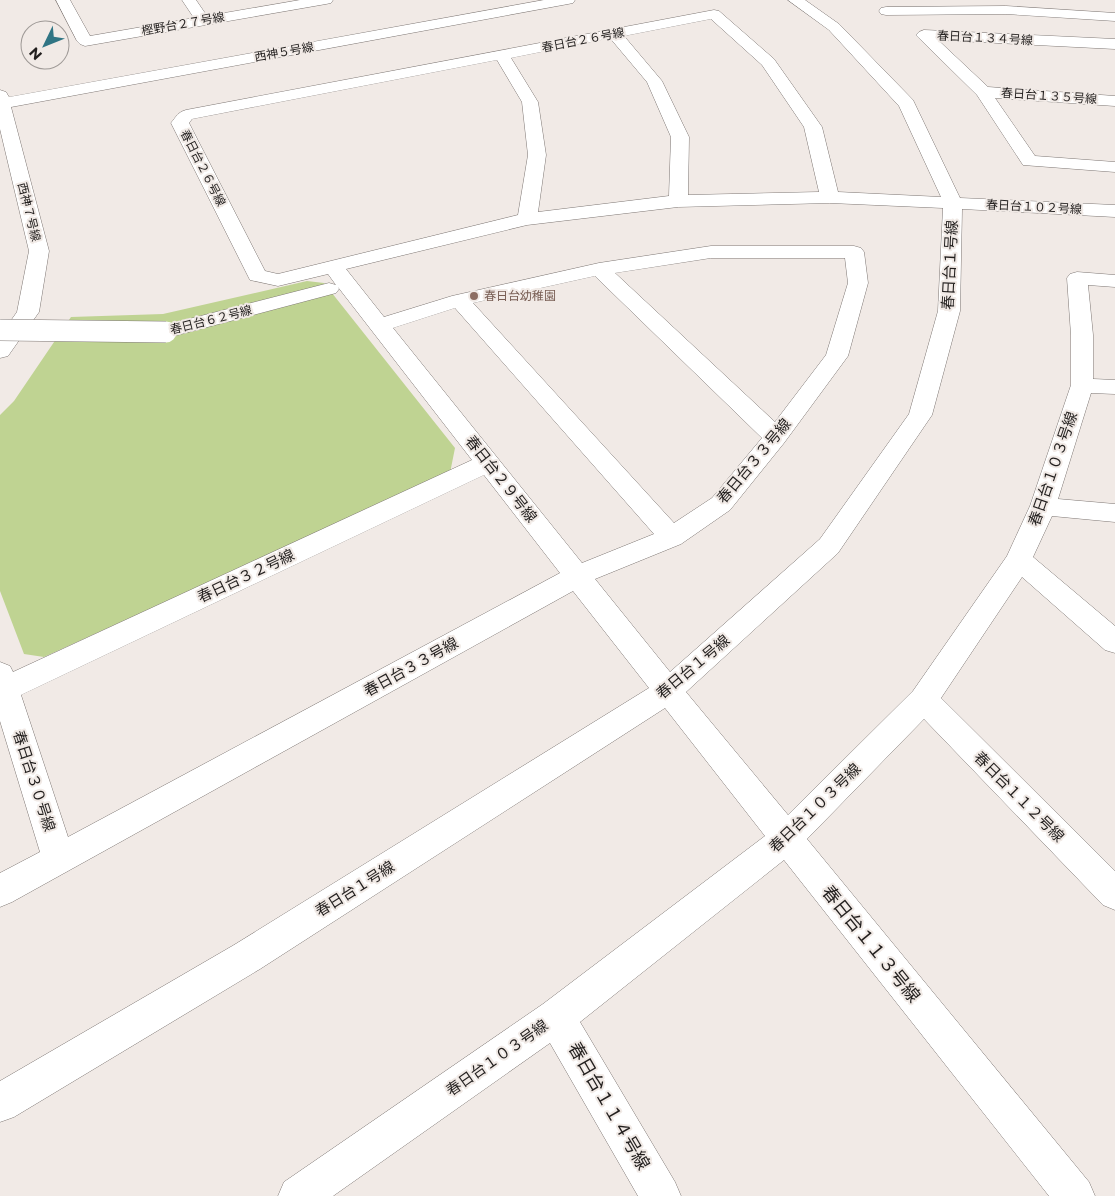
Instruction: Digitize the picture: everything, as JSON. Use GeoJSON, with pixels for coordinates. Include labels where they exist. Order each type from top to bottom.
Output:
{"type":"FeatureCollection","features":[{"type":"Feature","properties":{"kind":"street","name":"樫野台２７号線"},"geometry":{"type":"LineString","coordinates":[[63,0],[85,41],[319,1]]}},
{"type":"Feature","properties":{"kind":"street"},"geometry":{"type":"LineString","coordinates":[[189,0],[203,21]]}},
{"type":"Feature","properties":{"kind":"street","name":"西神５号線"},"geometry":{"type":"LineString","coordinates":[[1,101],[568,0]]}},
{"type":"Feature","properties":{"kind":"street","name":"春日台１号線"},"geometry":{"type":"LineString","coordinates":[[0,1103],[247,957],[668,691],[829,546],[920,415],[949,311],[953,203],[908,104],[834,27],[795,0]]}},
{"type":"Feature","properties":{"kind":"street"},"geometry":{"type":"LineString","coordinates":[[924,35],[882,8],[1004,5],[1115,17]]}},
{"type":"Feature","properties":{"kind":"street","name":"春日台２６号線"},"geometry":{"type":"LineString","coordinates":[[830,197],[813,127],[768,62],[714,14],[186,115],[180,123],[257,276],[278,280],[331,278],[527,219],[678,201],[830,197],[953,203]]}},
{"type":"Feature","properties":{"kind":"street"},"geometry":{"type":"LineString","coordinates":[[614,34],[654,81],[680,137],[678,201]]}},
{"type":"Feature","properties":{"kind":"street","name":"春日台１３４号線"},"geometry":{"type":"LineString","coordinates":[[924,35],[1115,44]]}},
{"type":"Feature","properties":{"kind":"street","name":"春日台１３４号線"},"geometry":{"type":"LineString","coordinates":[[924,35],[983,92],[1030,161],[1115,167]]}},
{"type":"Feature","properties":{"kind":"street"},"geometry":{"type":"LineString","coordinates":[[502,56],[530,102],[537,155],[527,219]]}},
{"type":"Feature","properties":{"kind":"street","name":"春日台１３５号線"},"geometry":{"type":"LineString","coordinates":[[983,92],[1115,101]]}},
{"type":"Feature","properties":{"kind":"street","name":"西神７号線"},"geometry":{"type":"LineString","coordinates":[[0,351],[28,312],[36,280],[39,251],[1,101]]}},
{"type":"Feature","properties":{"kind":"street","name":"春日台１０２号線"},"geometry":{"type":"LineString","coordinates":[[953,203],[1115,211]]}},
{"type":"Feature","properties":{"kind":"street","name":"春日台３３号線"},"geometry":{"type":"LineString","coordinates":[[0,890],[578,576],[672,536],[720,504],[776,437],[837,356],[858,283],[854,252],[711,252],[599,269],[459,300],[381,325]]}},
{"type":"Feature","properties":{"kind":"street"},"geometry":{"type":"LineString","coordinates":[[599,269],[776,437]]}},
{"type":"Feature","properties":{"kind":"street","name":"春日台２９号線"},"geometry":{"type":"LineString","coordinates":[[331,278],[381,325],[668,691]]}},
{"type":"Feature","properties":{"kind":"street","name":"春日台６２号線"},"geometry":{"type":"LineString","coordinates":[[0,330],[166,332],[331,278]]}},
{"type":"Feature","properties":{"kind":"street","name":"春日台１０３号線"},"geometry":{"type":"LineString","coordinates":[[298,1196],[556,1017],[786,839],[924,700],[1019,560],[1043,506],[1082,385],[1082,335],[1077,278],[1115,281]]}},
{"type":"Feature","properties":{"kind":"street"},"geometry":{"type":"LineString","coordinates":[[459,300],[672,536]]}},
{"type":"Feature","properties":{"kind":"street"},"geometry":{"type":"LineString","coordinates":[[1082,385],[1115,387]]}},
{"type":"Feature","properties":{"kind":"street","name":"春日台３２号線"},"geometry":{"type":"LineString","coordinates":[[2,681],[488,463]]}},
{"type":"Feature","properties":{"kind":"street"},"geometry":{"type":"LineString","coordinates":[[1043,506],[1115,513]]}},
{"type":"Feature","properties":{"kind":"street"},"geometry":{"type":"LineString","coordinates":[[1019,560],[1115,642]]}},
{"type":"Feature","properties":{"kind":"street","name":"春日台３０号線"},"geometry":{"type":"LineString","coordinates":[[2,681],[59,859]]}},
{"type":"Feature","properties":{"kind":"street","name":"春日台１１３号線"},"geometry":{"type":"LineString","coordinates":[[668,691],[1075,1196]]}},
{"type":"Feature","properties":{"kind":"street","name":"春日台１１２号線"},"geometry":{"type":"LineString","coordinates":[[924,700],[1115,894]]}},
{"type":"Feature","properties":{"kind":"street","name":"春日台１１４号線"},"geometry":{"type":"LineString","coordinates":[[556,1017],[661,1196]]}},
{"type":"Feature","properties":{"kind":"green space"},"geometry":{"type":"Polygon","coordinates":[[[307,281],[324,283],[455,448],[450,473],[44,657],[24,654],[0,591],[0,415],[14,401],[71,317],[163,314],[307,281]]]}},
{"type":"Feature","properties":{"kind":"place","name":"春日台幼稚園"},"geometry":{"type":"Point","coordinates":[474,296]}}]}
